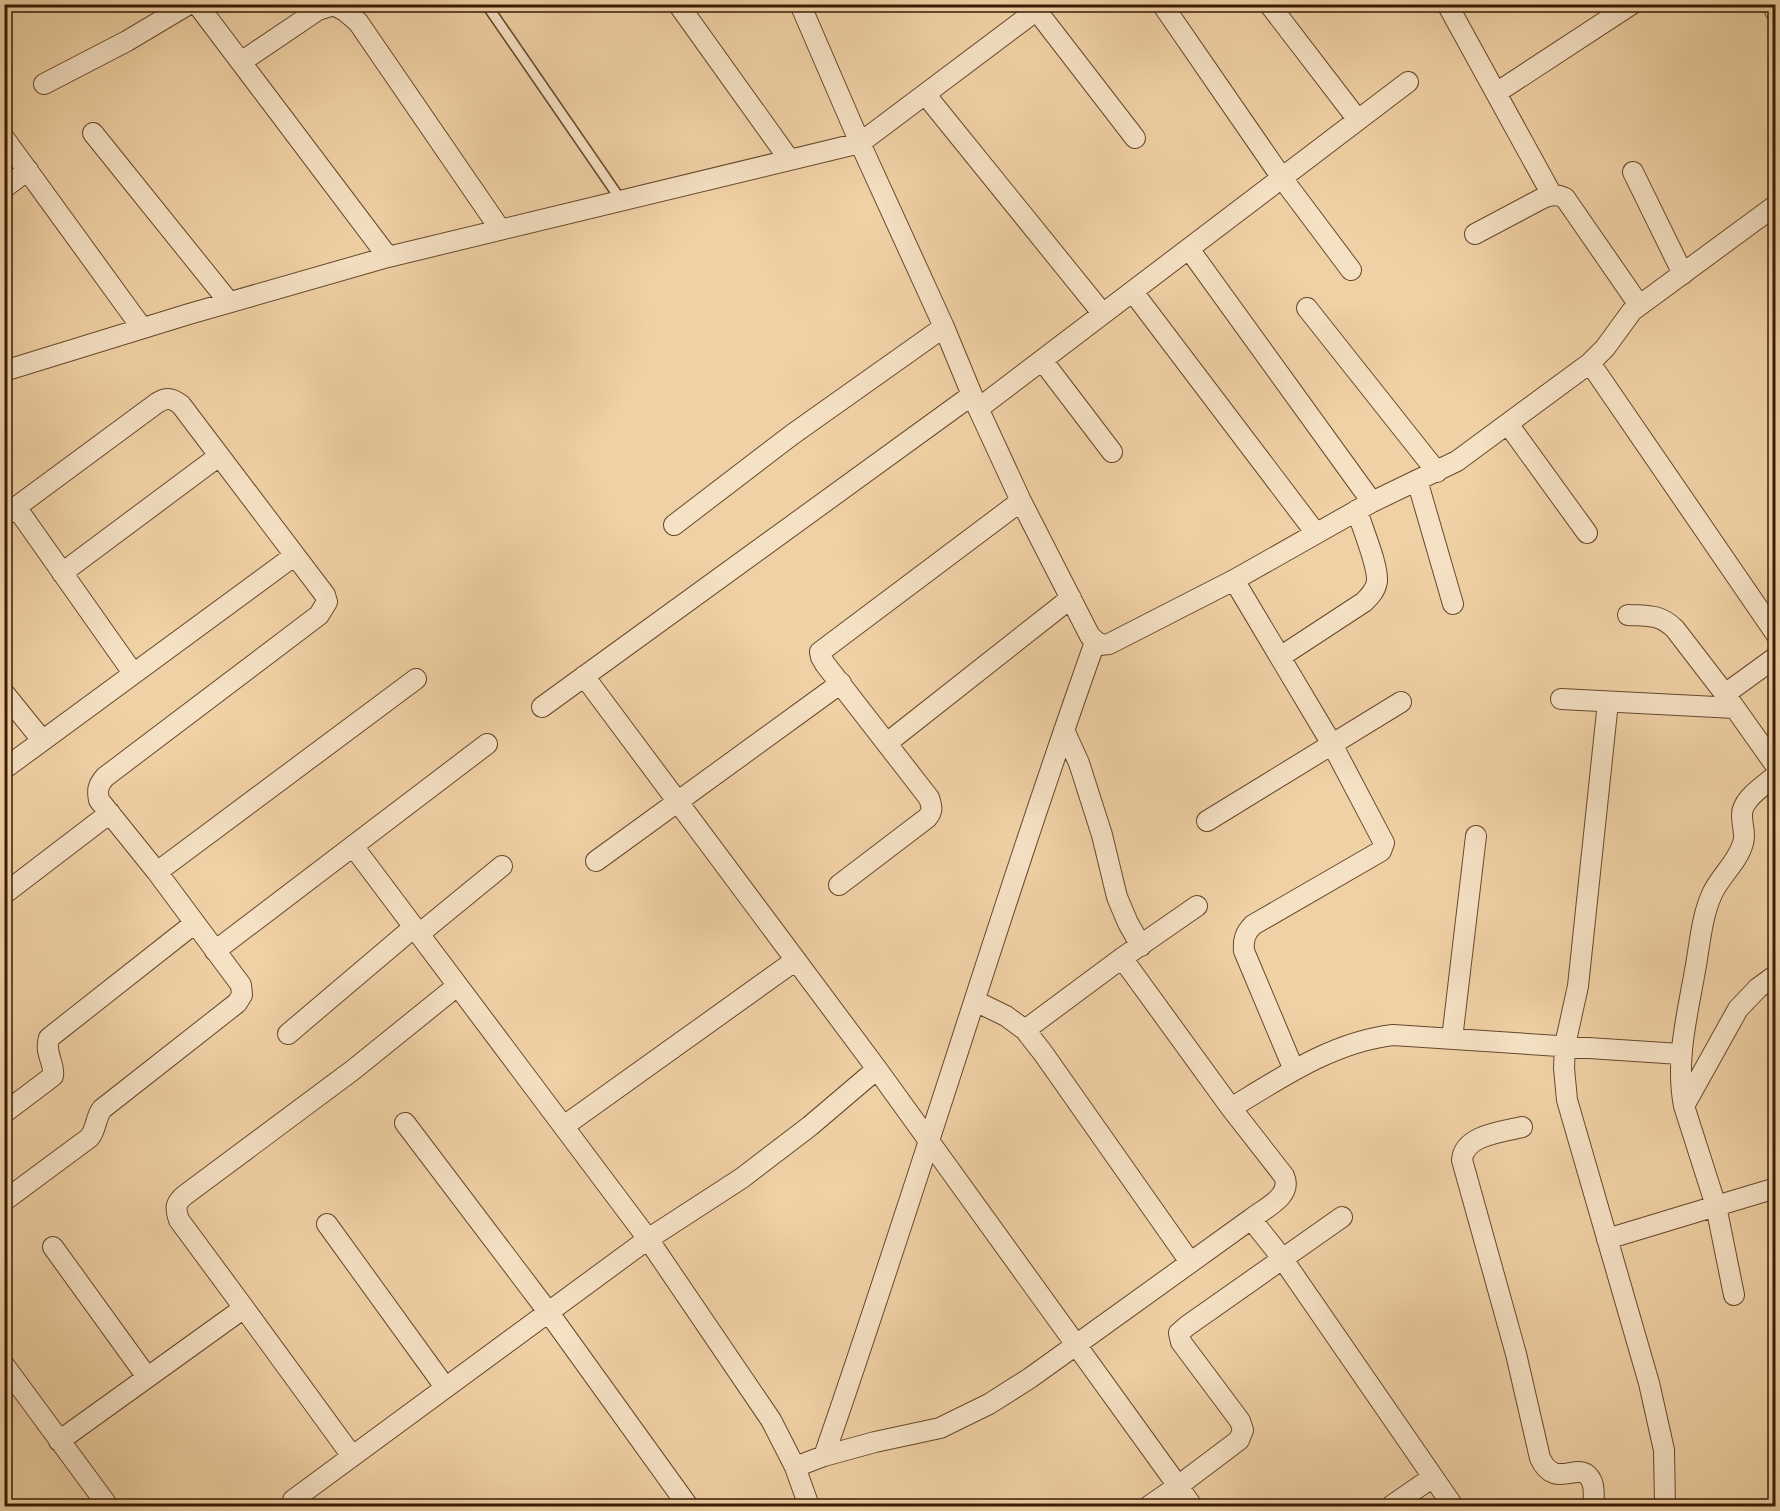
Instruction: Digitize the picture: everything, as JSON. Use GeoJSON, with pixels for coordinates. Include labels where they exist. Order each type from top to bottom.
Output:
{"type":"FeatureCollection","features":[{"type":"Feature","properties":{"kind":"street"},"geometry":{"type":"LineString","coordinates":[[44,84],[189,4]]}},
{"type":"Feature","properties":{"kind":"street"},"geometry":{"type":"LineString","coordinates":[[197,4],[388,257]]}},
{"type":"Feature","properties":{"kind":"street"},"geometry":{"type":"LineString","coordinates":[[678,4],[789,159]]}},
{"type":"Feature","properties":{"kind":"street"},"geometry":{"type":"LineString","coordinates":[[800,4],[1021,501],[1095,642],[1100,645],[1109,644],[1234,580],[1315,532],[1457,461],[1590,363],[1639,305],[1776,205]]}},
{"type":"Feature","properties":{"kind":"street"},"geometry":{"type":"LineString","coordinates":[[1162,4],[1282,178],[1351,270]]}},
{"type":"Feature","properties":{"kind":"street"},"geometry":{"type":"LineString","coordinates":[[1269,4],[1358,120]]}},
{"type":"Feature","properties":{"kind":"street"},"geometry":{"type":"LineString","coordinates":[[1448,4],[1552,195]]}},
{"type":"Feature","properties":{"kind":"street"},"geometry":{"type":"LineString","coordinates":[[1496,93],[1632,4]]}},
{"type":"Feature","properties":{"kind":"street"},"geometry":{"type":"LineString","coordinates":[[1772,4],[1776,12]]}},
{"type":"Feature","properties":{"kind":"street"},"geometry":{"type":"LineString","coordinates":[[241,62],[318,10],[334,5],[345,10],[358,22],[500,229]]}},
{"type":"Feature","properties":{"kind":"street"},"geometry":{"type":"LineString","coordinates":[[4,371],[229,302],[388,257],[860,143],[1041,8],[1136,138]]}},
{"type":"Feature","properties":{"kind":"street"},"geometry":{"type":"LineString","coordinates":[[542,707],[976,401],[1042,360],[1408,82]]}},
{"type":"Feature","properties":{"kind":"street"},"geometry":{"type":"LineString","coordinates":[[925,94],[1103,314]]}},
{"type":"Feature","properties":{"kind":"street"},"geometry":{"type":"LineString","coordinates":[[93,133],[229,302]]}},
{"type":"Feature","properties":{"kind":"street"},"geometry":{"type":"LineString","coordinates":[[4,138],[142,328]]}},
{"type":"Feature","properties":{"kind":"street"},"geometry":{"type":"LineString","coordinates":[[4,188],[28,170]]}},
{"type":"Feature","properties":{"kind":"street"},"geometry":{"type":"LineString","coordinates":[[1633,172],[1683,274]]}},
{"type":"Feature","properties":{"kind":"street"},"geometry":{"type":"LineString","coordinates":[[1475,234],[1543,198],[1552,195],[1565,198],[1639,305]]}},
{"type":"Feature","properties":{"kind":"street"},"geometry":{"type":"LineString","coordinates":[[1189,249],[1364,506],[1377,583],[1373,592],[1364,602],[1280,657]]}},
{"type":"Feature","properties":{"kind":"street"},"geometry":{"type":"LineString","coordinates":[[1133,292],[1315,532]]}},
{"type":"Feature","properties":{"kind":"street"},"geometry":{"type":"LineString","coordinates":[[1307,308],[1437,472]]}},
{"type":"Feature","properties":{"kind":"street"},"geometry":{"type":"LineString","coordinates":[[674,525],[793,434],[944,327]]}},
{"type":"Feature","properties":{"kind":"street"},"geometry":{"type":"LineString","coordinates":[[1042,360],[1112,452]]}},
{"type":"Feature","properties":{"kind":"street"},"geometry":{"type":"LineString","coordinates":[[1590,363],[1776,634]]}},
{"type":"Feature","properties":{"kind":"street"},"geometry":{"type":"LineString","coordinates":[[4,1200],[89,1138],[102,1109],[237,1003],[242,995],[241,985],[157,872],[99,800],[97,791],[99,783],[319,615],[327,602],[325,595],[181,405],[173,399],[164,399],[10,511],[62,573],[133,674]]}},
{"type":"Feature","properties":{"kind":"street"},"geometry":{"type":"LineString","coordinates":[[1509,424],[1587,533]]}},
{"type":"Feature","properties":{"kind":"street"},"geometry":{"type":"LineString","coordinates":[[62,573],[219,456]]}},
{"type":"Feature","properties":{"kind":"street"},"geometry":{"type":"LineString","coordinates":[[1417,480],[1453,604]]}},
{"type":"Feature","properties":{"kind":"street"},"geometry":{"type":"LineString","coordinates":[[839,885],[932,813],[929,798],[821,657],[820,652],[1021,501]]}},
{"type":"Feature","properties":{"kind":"street"},"geometry":{"type":"LineString","coordinates":[[4,769],[294,556]]}},
{"type":"Feature","properties":{"kind":"street"},"geometry":{"type":"LineString","coordinates":[[1234,580],[1333,746],[1383,838],[1384,848],[1253,925],[1247,932],[1244,951],[1294,1070]]}},
{"type":"Feature","properties":{"kind":"street"},"geometry":{"type":"LineString","coordinates":[[887,743],[1071,598]]}},
{"type":"Feature","properties":{"kind":"street"},"geometry":{"type":"LineString","coordinates":[[1628,615],[1657,617],[1666,620],[1675,629],[1776,766]]}},
{"type":"Feature","properties":{"kind":"street"},"geometry":{"type":"LineString","coordinates":[[824,1456],[878,1301],[928,1141],[1095,642]]}},
{"type":"Feature","properties":{"kind":"street"},"geometry":{"type":"LineString","coordinates":[[1561,699],[1608,702],[1730,701],[1776,657]]}},
{"type":"Feature","properties":{"kind":"street"},"geometry":{"type":"LineString","coordinates":[[584,676],[877,1069],[1192,1506]]}},
{"type":"Feature","properties":{"kind":"street"},"geometry":{"type":"LineString","coordinates":[[157,872],[416,679]]}},
{"type":"Feature","properties":{"kind":"street"},"geometry":{"type":"LineString","coordinates":[[596,861],[841,683]]}},
{"type":"Feature","properties":{"kind":"street"},"geometry":{"type":"LineString","coordinates":[[4,693],[42,740]]}},
{"type":"Feature","properties":{"kind":"street"},"geometry":{"type":"LineString","coordinates":[[1207,821],[1333,746],[1401,702]]}},
{"type":"Feature","properties":{"kind":"street"},"geometry":{"type":"LineString","coordinates":[[1608,702],[1578,986],[1565,1045],[1564,1068],[1568,1100],[1649,1383],[1665,1461],[1665,1506]]}},
{"type":"Feature","properties":{"kind":"street"},"geometry":{"type":"LineString","coordinates":[[1064,730],[1079,763],[1102,835],[1117,897],[1141,946]]}},
{"type":"Feature","properties":{"kind":"street"},"geometry":{"type":"LineString","coordinates":[[215,951],[487,744]]}},
{"type":"Feature","properties":{"kind":"street"},"geometry":{"type":"LineString","coordinates":[[1734,1295],[1716,1206],[1684,1106],[1680,1054],[1706,910],[1719,880],[1743,844],[1744,806],[1776,775]]}},
{"type":"Feature","properties":{"kind":"street"},"geometry":{"type":"LineString","coordinates":[[4,894],[110,813]]}},
{"type":"Feature","properties":{"kind":"street"},"geometry":{"type":"LineString","coordinates":[[1452,1039],[1476,836]]}},
{"type":"Feature","properties":{"kind":"street"},"geometry":{"type":"LineString","coordinates":[[353,846],[648,1239],[771,1420],[795,1467],[809,1506]]}},
{"type":"Feature","properties":{"kind":"street"},"geometry":{"type":"LineString","coordinates":[[288,1034],[416,931],[502,866]]}},
{"type":"Feature","properties":{"kind":"street"},"geometry":{"type":"LineString","coordinates":[[1025,1030],[1197,906]]}},
{"type":"Feature","properties":{"kind":"street"},"geometry":{"type":"LineString","coordinates":[[4,1113],[53,1076],[54,1072],[47,1051],[50,1038],[195,923]]}},
{"type":"Feature","properties":{"kind":"street"},"geometry":{"type":"LineString","coordinates":[[795,1467],[824,1456],[875,1442],[939,1428],[989,1404],[1030,1378],[1282,1196],[1287,1182],[1279,1168],[1231,1108],[1122,958]]}},
{"type":"Feature","properties":{"kind":"street"},"geometry":{"type":"LineString","coordinates":[[564,1126],[796,960]]}},
{"type":"Feature","properties":{"kind":"street"},"geometry":{"type":"LineString","coordinates":[[1684,1106],[1738,1009],[1758,988],[1776,975]]}},
{"type":"Feature","properties":{"kind":"street"},"geometry":{"type":"LineString","coordinates":[[352,1456],[179,1220],[176,1204],[458,986]]}},
{"type":"Feature","properties":{"kind":"street"},"geometry":{"type":"LineString","coordinates":[[975,1001],[1006,1016],[1025,1030],[1050,1062],[1190,1262]]}},
{"type":"Feature","properties":{"kind":"street"},"geometry":{"type":"LineString","coordinates":[[1231,1108],[1294,1070],[1346,1045],[1370,1038],[1393,1035],[1680,1054]]}},
{"type":"Feature","properties":{"kind":"street"},"geometry":{"type":"LineString","coordinates":[[293,1500],[648,1239],[750,1171],[810,1126],[877,1069]]}},
{"type":"Feature","properties":{"kind":"street"},"geometry":{"type":"LineString","coordinates":[[405,1123],[549,1313],[688,1506]]}},
{"type":"Feature","properties":{"kind":"street"},"geometry":{"type":"LineString","coordinates":[[1522,1127],[1477,1139],[1465,1148],[1462,1160],[1516,1354],[1540,1458],[1552,1474],[1576,1472],[1586,1475],[1593,1485],[1594,1506]]}},
{"type":"Feature","properties":{"kind":"street"},"geometry":{"type":"LineString","coordinates":[[1607,1239],[1776,1188]]}},
{"type":"Feature","properties":{"kind":"street"},"geometry":{"type":"LineString","coordinates":[[1149,1506],[1239,1440],[1243,1430],[1240,1421],[1181,1342],[1179,1333],[1342,1217]]}},
{"type":"Feature","properties":{"kind":"street"},"geometry":{"type":"LineString","coordinates":[[1251,1219],[1282,1258],[1453,1506]]}},
{"type":"Feature","properties":{"kind":"street"},"geometry":{"type":"LineString","coordinates":[[327,1224],[445,1387]]}},
{"type":"Feature","properties":{"kind":"street"},"geometry":{"type":"LineString","coordinates":[[53,1247],[147,1377]]}},
{"type":"Feature","properties":{"kind":"street"},"geometry":{"type":"LineString","coordinates":[[59,1441],[244,1308]]}},
{"type":"Feature","properties":{"kind":"street"},"geometry":{"type":"LineString","coordinates":[[4,1365],[108,1506]]}},
{"type":"Feature","properties":{"kind":"street"},"geometry":{"type":"LineString","coordinates":[[1390,1506],[1433,1477]]}},
{"type":"Feature","properties":{"kind":"lane"},"geometry":{"type":"LineString","coordinates":[[486,4],[621,200]]}}]}
